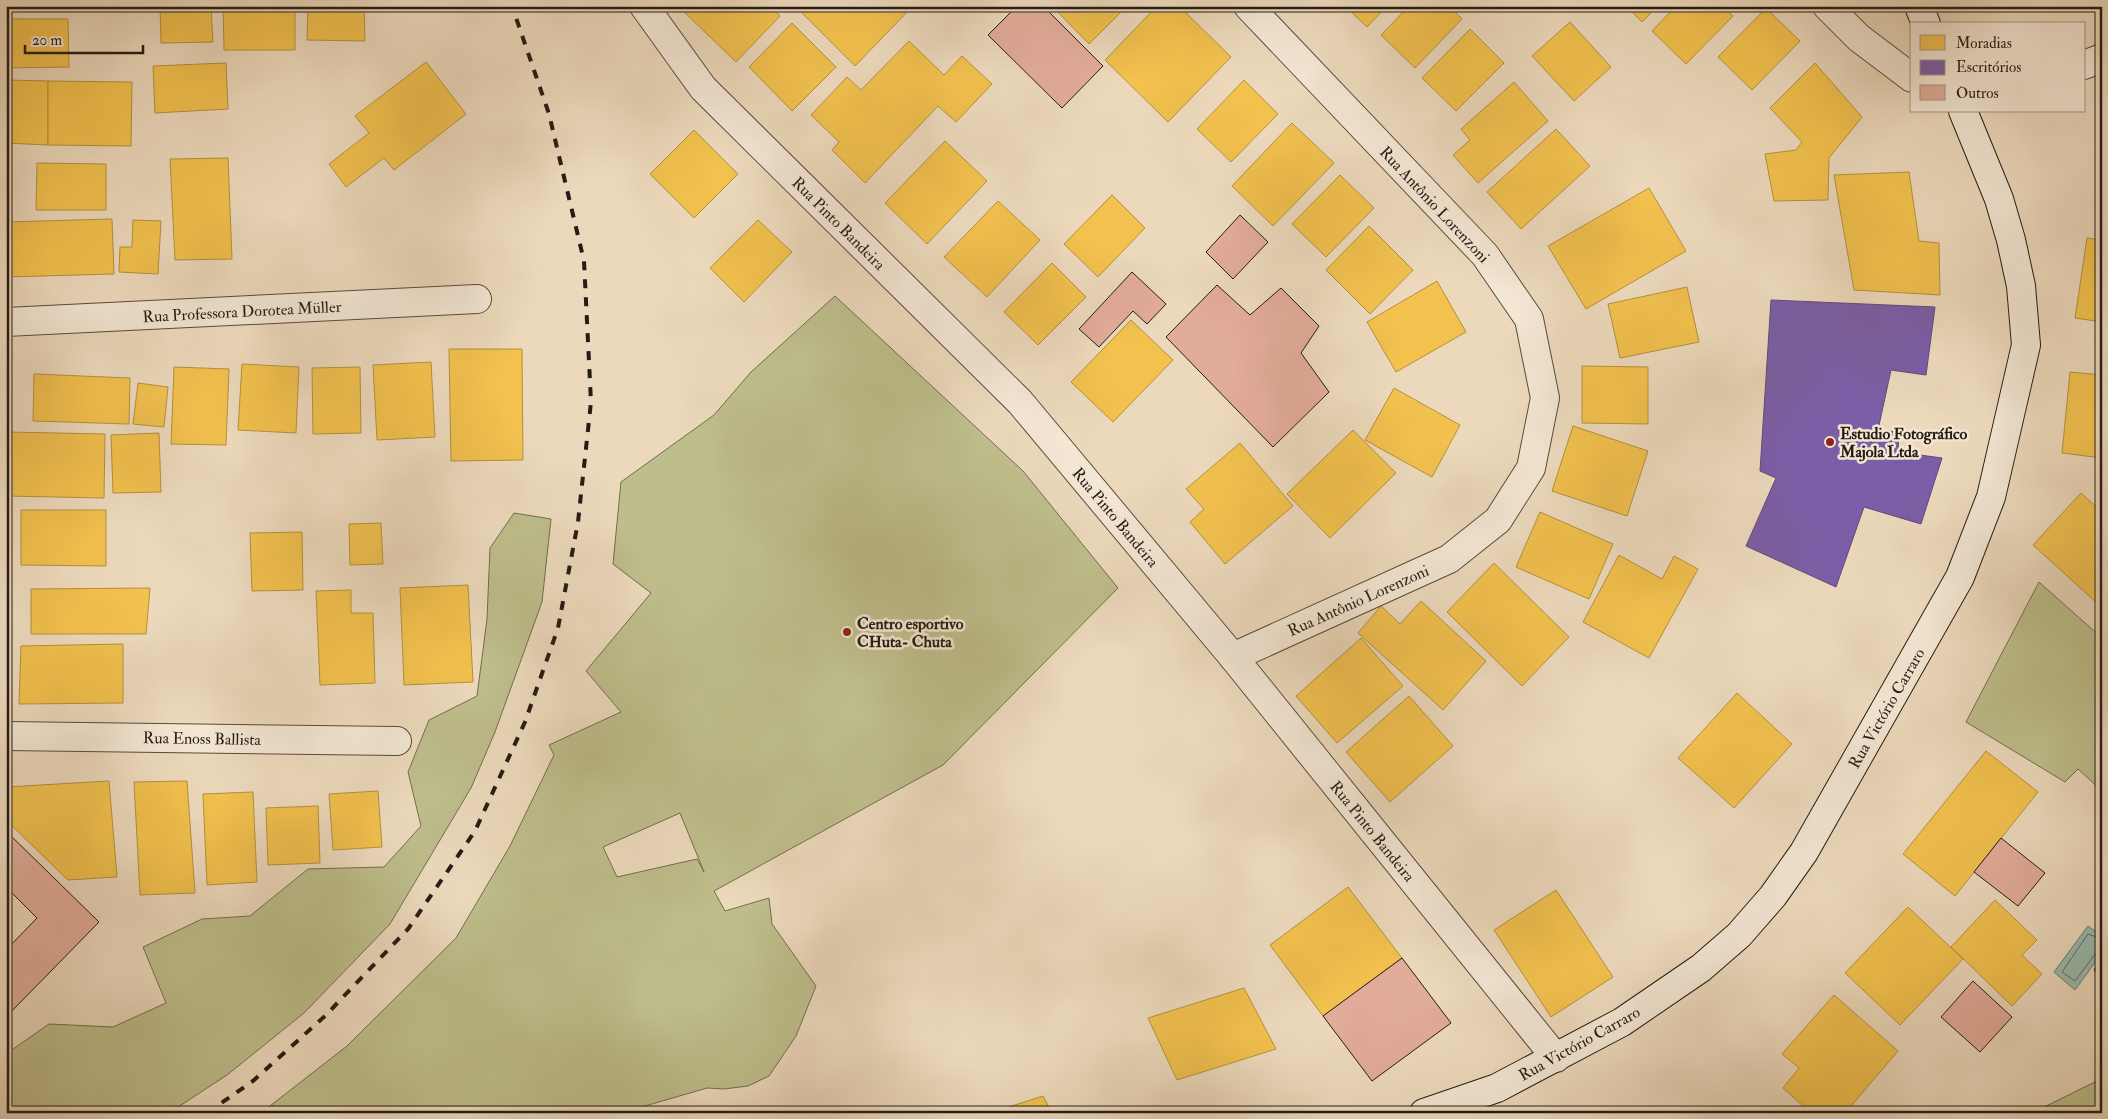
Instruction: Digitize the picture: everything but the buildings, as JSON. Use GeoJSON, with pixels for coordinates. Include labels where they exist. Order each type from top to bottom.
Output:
{"type":"FeatureCollection","features":[{"type":"Feature","properties":{"kind":"street","name":"Rua Pinto Bandeira"},"geometry":{"type":"LineString","coordinates":[[644,6],[703,88],[1020,402],[1233,657],[1556,1058]]}},
{"type":"Feature","properties":{"kind":"street","name":"Rua Antônio Lorenzoni"},"geometry":{"type":"LineString","coordinates":[[1233,657],[1448,559],[1498,520],[1531,468],[1545,398],[1529,318],[1485,254],[1248,6]]}},
{"type":"Feature","properties":{"kind":"street"},"geometry":{"type":"LineString","coordinates":[[1827,6],[1859,38],[1910,76]]}},
{"type":"Feature","properties":{"kind":"street"},"geometry":{"type":"LineString","coordinates":[[1919,6],[1925,22]]}},
{"type":"Feature","properties":{"kind":"street"},"geometry":{"type":"LineString","coordinates":[[2086,64],[2102,58]]}},
{"type":"Feature","properties":{"kind":"street","name":"Rua Victório Carraro"},"geometry":{"type":"LineString","coordinates":[[1424,1113],[1496,1088],[1622,1022],[1701,968],[1739,935],[1773,896],[1804,852],[1960,577],[1991,497],[2026,344],[2021,286],[2011,240],[1999,198],[1963,112]]}},
{"type":"Feature","properties":{"kind":"street","name":"Rua Professora Dorotea Müller"},"geometry":{"type":"LineString","coordinates":[[6,322],[477,299]]}},
{"type":"Feature","properties":{"kind":"street","name":"Rua Enoss Ballista"},"geometry":{"type":"LineString","coordinates":[[6,736],[397,740]]}},
{"type":"Feature","properties":{"kind":"green space","name":"Centro esportivo CHuta- Chuta"},"geometry":{"type":"Polygon","coordinates":[[[835,296],[1023,471],[1118,588],[943,765],[714,891],[725,911],[769,898],[772,924],[816,986],[796,1036],[769,1076],[748,1086],[724,1089],[707,1088],[621,1113],[261,1113],[347,1046],[456,938],[510,846],[554,755],[549,745],[621,712],[586,671],[651,593],[613,564],[621,482],[714,415],[751,372],[835,296]],[[680,813],[603,847],[617,877],[697,859],[704,872],[680,813]]]}},
{"type":"Feature","properties":{"kind":"green space"},"geometry":{"type":"Polygon","coordinates":[[[514,513],[551,519],[542,602],[495,732],[471,788],[390,924],[304,1013],[227,1075],[169,1113],[6,1113],[6,1054],[49,1024],[113,1027],[166,1003],[143,947],[202,919],[250,916],[308,869],[384,867],[421,826],[408,772],[429,720],[477,696],[487,619],[490,548],[514,513]]]}},
{"type":"Feature","properties":{"kind":"green space"},"geometry":{"type":"Polygon","coordinates":[[[2039,582],[2102,638],[2102,791],[2078,769],[2065,782],[1966,722],[2039,582]]]}},
{"type":"Feature","properties":{"kind":"green space"},"geometry":{"type":"Polygon","coordinates":[[[2102,1075],[2102,1113],[2032,1113],[2099,1080],[2102,1075]]]}},
{"type":"Feature","properties":{"kind":"water"},"geometry":{"type":"Polygon","coordinates":[[[2088,926],[2102,936],[2102,953],[2075,990],[2054,972],[2088,926]]]}},
{"type":"Feature","properties":{"kind":"railway"},"geometry":{"type":"LineString","coordinates":[[207,1113],[253,1081],[325,1016],[408,929],[475,831],[525,722],[558,628],[578,522],[591,402],[584,261],[549,114],[512,6]]}},
{"type":"Feature","properties":{"kind":"place","name":"Estudio Fotográfico Majola Ltda"},"geometry":{"type":"Point","coordinates":[1830,442]}},
{"type":"Feature","properties":{"kind":"place","name":"Centro esportivo CHuta- Chuta"},"geometry":{"type":"Point","coordinates":[847,632]}}]}
